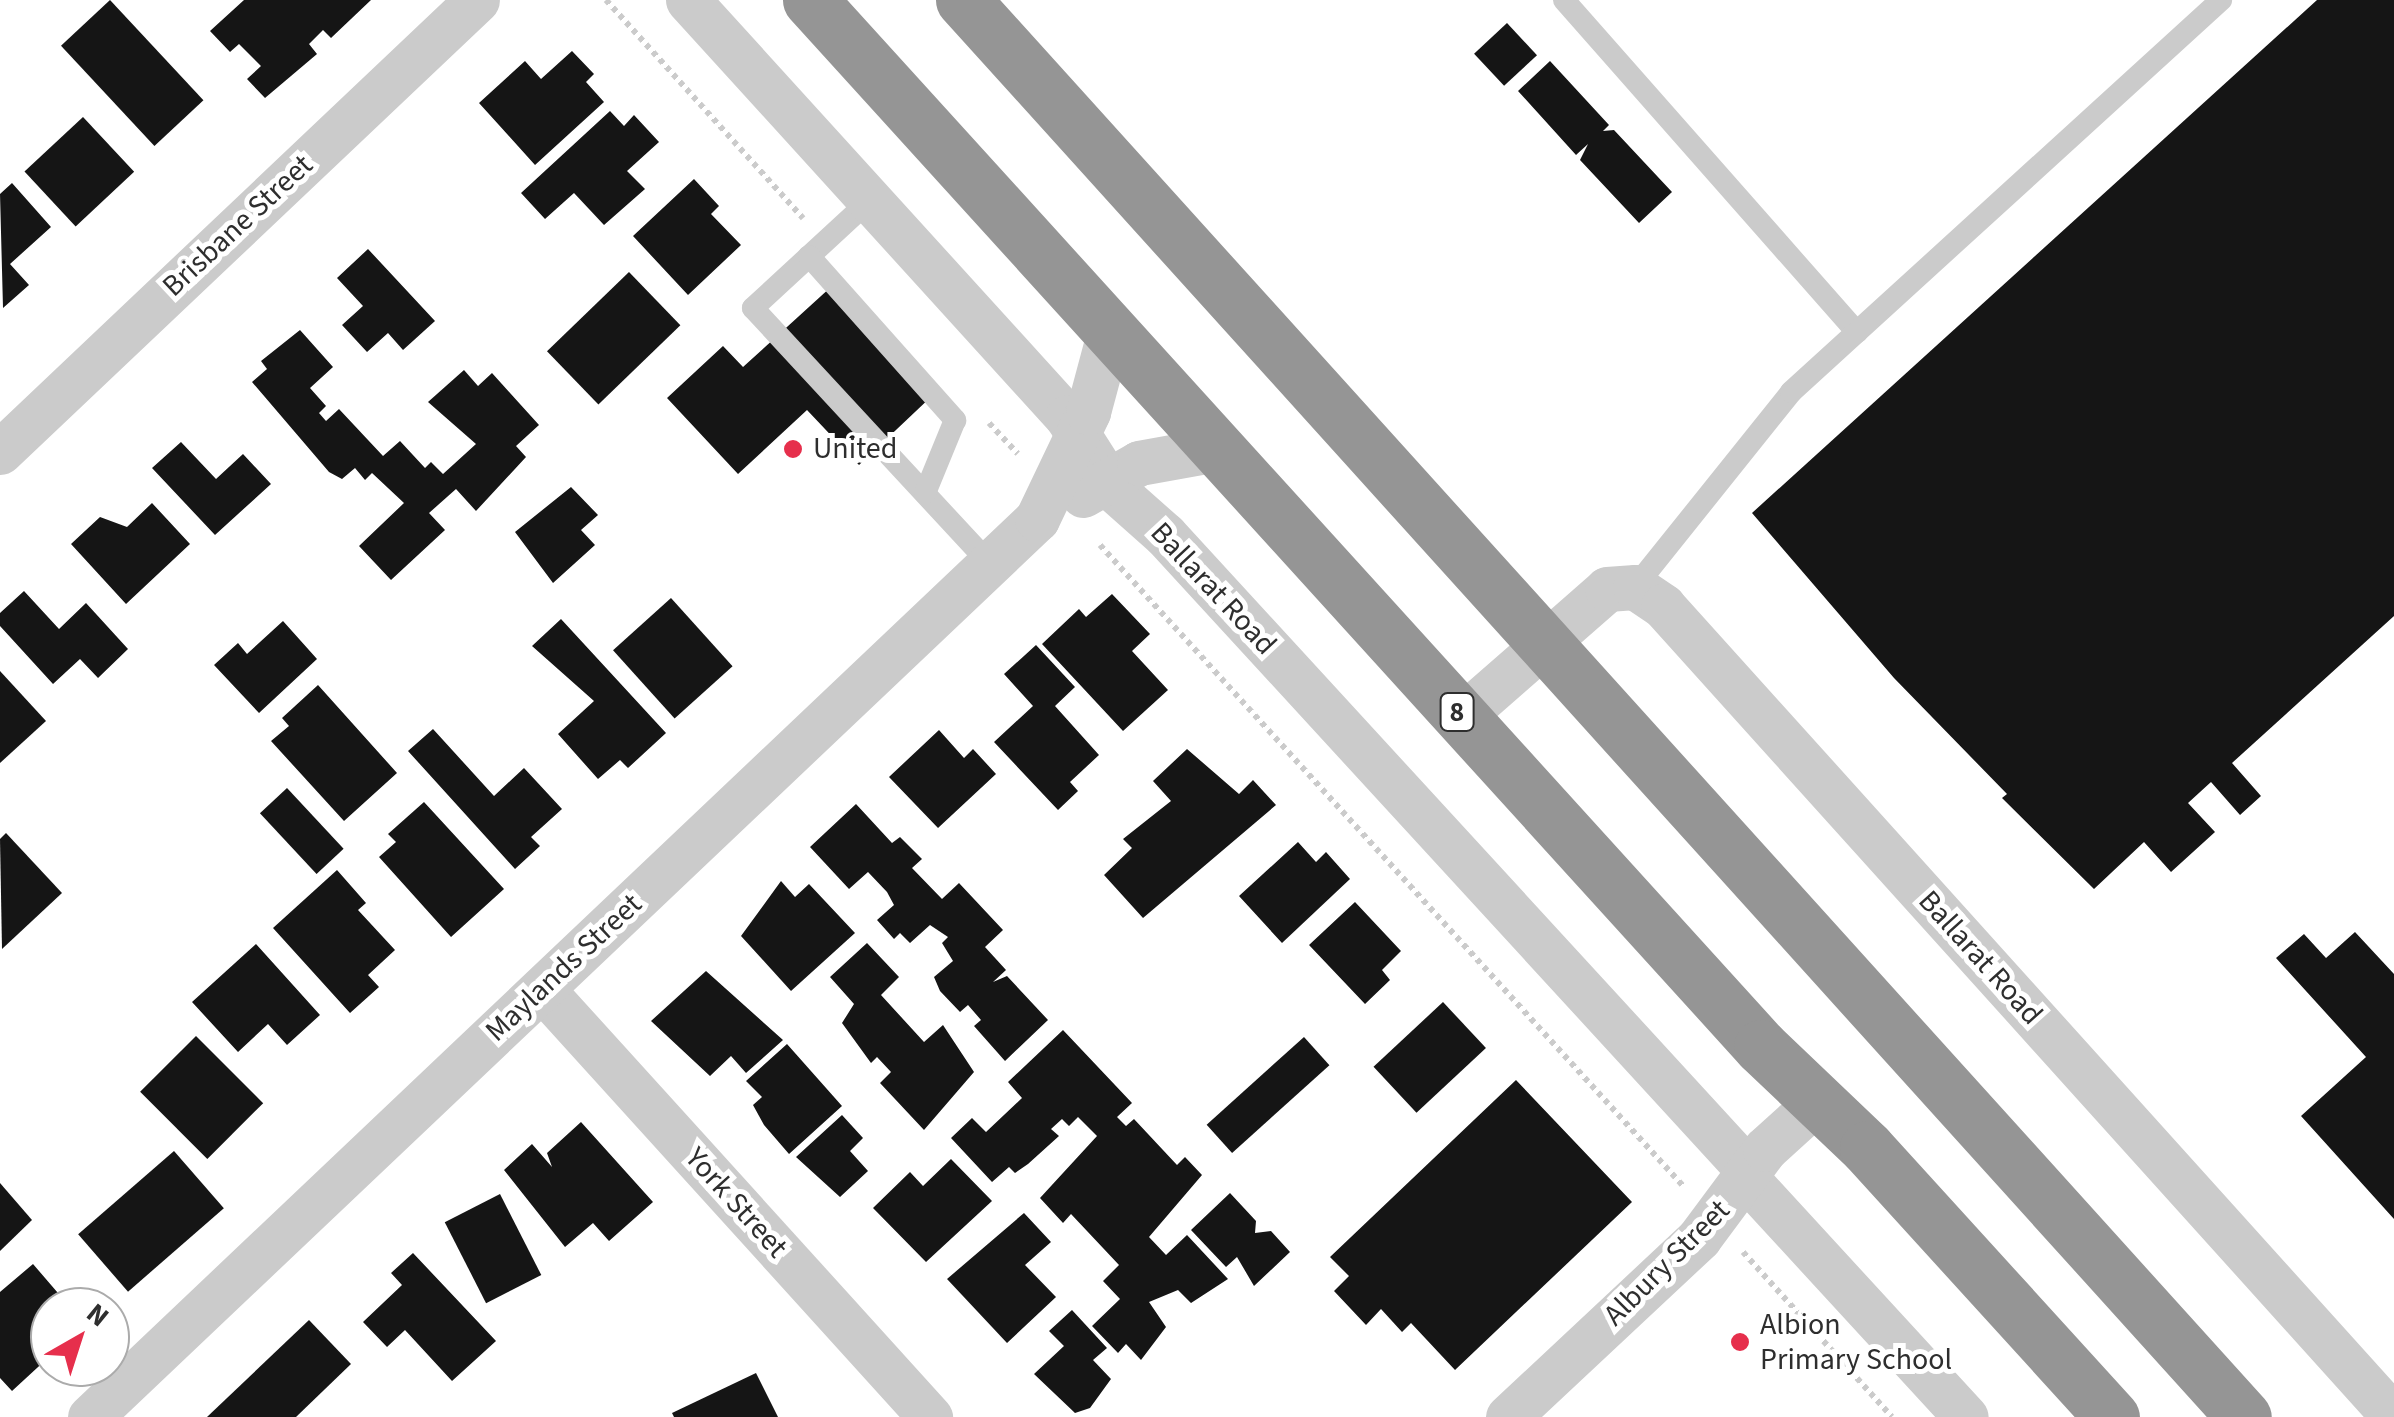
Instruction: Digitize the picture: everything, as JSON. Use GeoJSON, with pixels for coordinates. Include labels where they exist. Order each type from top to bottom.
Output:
{"type":"FeatureCollection","features":[{"type":"Feature","properties":{"kind":"highway","name":"8"},"geometry":{"type":"LineString","coordinates":[[810,0],[1461,717],[2112,1417]]}},
{"type":"Feature","properties":{"kind":"highway"},"geometry":{"type":"LineString","coordinates":[[963,0],[2244,1417]]}},
{"type":"Feature","properties":{"kind":"street","name":"Brisbane Street"},"geometry":{"type":"LineString","coordinates":[[0,452],[476,0]]}},
{"type":"Feature","properties":{"kind":"street","name":"Ballarat Road"},"geometry":{"type":"LineString","coordinates":[[688,0],[1080,434],[1108,480],[1966,1417]]}},
{"type":"Feature","properties":{"kind":"street","name":"Maylands Street"},"geometry":{"type":"LineString","coordinates":[[1051,505],[1080,434],[1110,330]]}},
{"type":"Feature","properties":{"kind":"street","name":"Maylands Street"},"geometry":{"type":"LineString","coordinates":[[90,1417],[1051,505],[1160,456],[1218,449]]}},
{"type":"Feature","properties":{"kind":"street","name":"Ballarat Road"},"geometry":{"type":"LineString","coordinates":[[1635,587],[1662,606],[2394,1417]]}},
{"type":"Feature","properties":{"kind":"street"},"geometry":{"type":"LineString","coordinates":[[1461,717],[1542,640],[1606,589],[1635,587]]}},
{"type":"Feature","properties":{"kind":"street","name":"York Street"},"geometry":{"type":"LineString","coordinates":[[542,990],[930,1417]]}},
{"type":"Feature","properties":{"kind":"street","name":"Albury Street"},"geometry":{"type":"LineString","coordinates":[[1508,1417],[1714,1221],[1747,1174],[1818,1101]]}},
{"type":"Feature","properties":{"kind":"lane"},"geometry":{"type":"LineString","coordinates":[[1564,0],[1856,332]]}},
{"type":"Feature","properties":{"kind":"lane"},"geometry":{"type":"LineString","coordinates":[[1635,587],[1739,449],[1856,332],[2221,0]]}},
{"type":"Feature","properties":{"kind":"lane"},"geometry":{"type":"LineString","coordinates":[[869,200],[753,308],[990,564]]}},
{"type":"Feature","properties":{"kind":"lane"},"geometry":{"type":"LineString","coordinates":[[817,249],[955,420],[925,493]]}},
{"type":"Feature","properties":{"kind":"path"},"geometry":{"type":"LineString","coordinates":[[606,0],[817,249]]}},
{"type":"Feature","properties":{"kind":"path"},"geometry":{"type":"LineString","coordinates":[[985,418],[1051,505],[1892,1417]]}},
{"type":"Feature","properties":{"kind":"building"},"geometry":{"type":"Polygon","coordinates":[[[110,0],[203,100],[154,146],[61,46],[110,0]]]}},
{"type":"Feature","properties":{"kind":"building"},"geometry":{"type":"Polygon","coordinates":[[[244,0],[371,0],[331,38],[323,30],[309,44],[317,54],[265,98],[247,79],[261,66],[239,44],[230,52],[210,31],[244,0]]]}},
{"type":"Feature","properties":{"kind":"building"},"geometry":{"type":"Polygon","coordinates":[[[2317,0],[2394,0],[2394,616],[2232,763],[2261,796],[2240,815],[2211,782],[2188,803],[2215,832],[2171,872],[2144,842],[2094,889],[2002,798],[2007,794],[1894,678],[1752,513],[2317,0]]]}},
{"type":"Feature","properties":{"kind":"building"},"geometry":{"type":"Polygon","coordinates":[[[1507,23],[1537,55],[1504,86],[1474,54],[1507,23]]]}},
{"type":"Feature","properties":{"kind":"building"},"geometry":{"type":"Polygon","coordinates":[[[572,51],[594,74],[586,82],[604,102],[535,165],[479,103],[525,61],[541,79],[572,51]]]}},
{"type":"Feature","properties":{"kind":"building"},"geometry":{"type":"Polygon","coordinates":[[[1550,61],[1609,125],[1603,131],[1614,130],[1672,192],[1639,223],[1580,160],[1588,144],[1576,155],[1518,91],[1550,61]]]}},
{"type":"Feature","properties":{"kind":"building"},"geometry":{"type":"Polygon","coordinates":[[[610,111],[624,126],[634,115],[659,142],[627,171],[645,189],[604,225],[574,193],[545,219],[521,193],[610,111]]]}},
{"type":"Feature","properties":{"kind":"building"},"geometry":{"type":"Polygon","coordinates":[[[83,117],[134,172],[76,226],[24,172],[83,117]]]}},
{"type":"Feature","properties":{"kind":"building"},"geometry":{"type":"Polygon","coordinates":[[[694,179],[719,206],[711,214],[741,245],[688,295],[633,236],[694,179]]]}},
{"type":"Feature","properties":{"kind":"building"},"geometry":{"type":"Polygon","coordinates":[[[12,183],[51,227],[10,264],[29,285],[3,308],[0,194],[12,183]]]}},
{"type":"Feature","properties":{"kind":"building"},"geometry":{"type":"Polygon","coordinates":[[[368,249],[435,321],[403,350],[388,333],[367,352],[342,325],[363,306],[337,278],[368,249]]]}},
{"type":"Feature","properties":{"kind":"building"},"geometry":{"type":"Polygon","coordinates":[[[629,272],[680,325],[598,404],[547,351],[629,272]]]}},
{"type":"Feature","properties":{"kind":"building"},"geometry":{"type":"Polygon","coordinates":[[[832,286],[934,394],[859,465],[807,410],[738,474],[667,398],[723,346],[743,367],[832,286]]]}},
{"type":"Feature","properties":{"kind":"building"},"geometry":{"type":"Polygon","coordinates":[[[300,330],[333,367],[310,388],[326,406],[319,413],[326,421],[339,409],[383,456],[400,441],[425,468],[431,462],[443,474],[476,444],[428,402],[464,370],[478,386],[492,373],[539,425],[516,446],[526,457],[476,511],[456,489],[429,513],[445,530],[391,580],[359,546],[404,503],[372,473],[365,480],[355,468],[342,479],[329,472],[252,382],[267,369],[261,361],[300,330]]]}},
{"type":"Feature","properties":{"kind":"building"},"geometry":{"type":"Polygon","coordinates":[[[181,442],[216,479],[243,454],[271,484],[215,535],[152,468],[181,442]]]}},
{"type":"Feature","properties":{"kind":"building"},"geometry":{"type":"Polygon","coordinates":[[[571,487],[598,515],[581,530],[595,545],[553,583],[515,532],[571,487]]]}},
{"type":"Feature","properties":{"kind":"building"},"geometry":{"type":"Polygon","coordinates":[[[152,503],[190,544],[126,604],[71,544],[100,517],[127,527],[152,503]]]}},
{"type":"Feature","properties":{"kind":"building"},"geometry":{"type":"Polygon","coordinates":[[[24,591],[59,629],[86,603],[128,649],[98,678],[80,659],[53,684],[0,626],[0,613],[24,591]]]}},
{"type":"Feature","properties":{"kind":"building"},"geometry":{"type":"Polygon","coordinates":[[[1112,594],[1150,634],[1132,651],[1168,690],[1123,731],[1042,644],[1079,609],[1086,617],[1112,594]]]}},
{"type":"Feature","properties":{"kind":"building"},"geometry":{"type":"Polygon","coordinates":[[[671,598],[733,666],[675,719],[613,650],[671,598]]]}},
{"type":"Feature","properties":{"kind":"building"},"geometry":{"type":"Polygon","coordinates":[[[561,619],[666,733],[628,768],[620,760],[598,779],[558,734],[594,701],[532,646],[561,619]]]}},
{"type":"Feature","properties":{"kind":"building"},"geometry":{"type":"Polygon","coordinates":[[[283,621],[317,659],[259,713],[214,665],[238,643],[247,654],[283,621]]]}},
{"type":"Feature","properties":{"kind":"building"},"geometry":{"type":"Polygon","coordinates":[[[1036,645],[1075,687],[1055,706],[1099,755],[1070,782],[1078,791],[1058,810],[994,742],[1033,706],[1004,674],[1036,645]]]}},
{"type":"Feature","properties":{"kind":"building"},"geometry":{"type":"Polygon","coordinates":[[[0,671],[46,721],[0,763],[0,671]]]}},
{"type":"Feature","properties":{"kind":"building"},"geometry":{"type":"Polygon","coordinates":[[[318,685],[397,773],[344,821],[271,741],[289,726],[282,718],[318,685]]]}},
{"type":"Feature","properties":{"kind":"building"},"geometry":{"type":"Polygon","coordinates":[[[433,729],[494,796],[524,768],[562,809],[531,837],[540,846],[515,869],[408,751],[433,729]]]}},
{"type":"Feature","properties":{"kind":"building"},"geometry":{"type":"Polygon","coordinates":[[[939,730],[964,758],[973,749],[996,774],[938,828],[889,777],[939,730]]]}},
{"type":"Feature","properties":{"kind":"building"},"geometry":{"type":"Polygon","coordinates":[[[1187,749],[1239,794],[1253,780],[1276,805],[1143,918],[1104,875],[1132,848],[1123,839],[1171,801],[1153,781],[1187,749]]]}},
{"type":"Feature","properties":{"kind":"building"},"geometry":{"type":"Polygon","coordinates":[[[287,788],[344,849],[317,874],[260,813],[287,788]]]}},
{"type":"Feature","properties":{"kind":"building"},"geometry":{"type":"Polygon","coordinates":[[[424,802],[504,889],[451,937],[379,857],[396,842],[388,834],[424,802]]]}},
{"type":"Feature","properties":{"kind":"building"},"geometry":{"type":"Polygon","coordinates":[[[856,804],[892,843],[900,837],[922,859],[912,868],[942,899],[959,883],[1003,930],[985,947],[1006,970],[993,982],[1007,976],[1048,1020],[1005,1061],[974,1026],[981,1020],[968,1005],[960,1012],[940,991],[934,977],[953,961],[942,943],[948,937],[930,925],[910,943],[900,933],[894,939],[877,920],[894,905],[887,892],[868,872],[849,889],[810,847],[856,804]]]}},
{"type":"Feature","properties":{"kind":"building"},"geometry":{"type":"Polygon","coordinates":[[[6,833],[62,893],[2,949],[0,839],[6,833]]]}},
{"type":"Feature","properties":{"kind":"building"},"geometry":{"type":"Polygon","coordinates":[[[1298,842],[1316,862],[1326,852],[1350,879],[1282,943],[1239,896],[1298,842]]]}},
{"type":"Feature","properties":{"kind":"building"},"geometry":{"type":"Polygon","coordinates":[[[337,870],[366,903],[358,910],[395,950],[368,975],[379,987],[350,1013],[273,928],[337,870]]]}},
{"type":"Feature","properties":{"kind":"building"},"geometry":{"type":"Polygon","coordinates":[[[781,881],[795,897],[809,884],[855,933],[791,991],[741,936],[781,881]]]}},
{"type":"Feature","properties":{"kind":"building"},"geometry":{"type":"Polygon","coordinates":[[[1355,902],[1401,951],[1382,970],[1390,980],[1365,1004],[1309,945],[1355,902]]]}},
{"type":"Feature","properties":{"kind":"building"},"geometry":{"type":"Polygon","coordinates":[[[2355,932],[2394,974],[2394,1219],[2301,1116],[2366,1057],[2276,958],[2304,934],[2326,958],[2355,932]]]}},
{"type":"Feature","properties":{"kind":"building"},"geometry":{"type":"Polygon","coordinates":[[[867,943],[899,977],[881,995],[924,1042],[943,1025],[974,1072],[924,1130],[880,1083],[891,1072],[877,1057],[871,1063],[842,1023],[854,1004],[830,977],[867,943]]]}},
{"type":"Feature","properties":{"kind":"building"},"geometry":{"type":"Polygon","coordinates":[[[256,944],[320,1015],[287,1045],[268,1024],[238,1052],[192,1002],[256,944]]]}},
{"type":"Feature","properties":{"kind":"building"},"geometry":{"type":"Polygon","coordinates":[[[706,971],[783,1040],[746,1073],[731,1056],[710,1076],[651,1021],[706,971]]]}},
{"type":"Feature","properties":{"kind":"building"},"geometry":{"type":"Polygon","coordinates":[[[1443,1002],[1486,1048],[1416,1113],[1374,1067],[1443,1002]]]}},
{"type":"Feature","properties":{"kind":"building"},"geometry":{"type":"Polygon","coordinates":[[[1063,1030],[1132,1103],[1117,1117],[1126,1126],[1134,1119],[1177,1165],[1185,1157],[1202,1175],[1149,1237],[1166,1255],[1187,1235],[1228,1279],[1191,1303],[1178,1290],[1149,1302],[1166,1327],[1141,1360],[1126,1344],[1118,1353],[1092,1326],[1120,1299],[1103,1281],[1119,1265],[1071,1214],[1063,1223],[1040,1198],[1097,1136],[1078,1117],[1069,1126],[1062,1119],[1051,1129],[1059,1136],[1028,1164],[1015,1173],[1009,1167],[992,1182],[951,1138],[972,1118],[986,1132],[1022,1098],[1008,1082],[1063,1030]]]}},
{"type":"Feature","properties":{"kind":"building"},"geometry":{"type":"Polygon","coordinates":[[[196,1036],[263,1103],[207,1159],[140,1092],[196,1036]]]}},
{"type":"Feature","properties":{"kind":"building"},"geometry":{"type":"Polygon","coordinates":[[[1304,1037],[1329,1065],[1232,1153],[1207,1125],[1304,1037]]]}},
{"type":"Feature","properties":{"kind":"building"},"geometry":{"type":"Polygon","coordinates":[[[787,1044],[842,1106],[789,1154],[764,1125],[753,1105],[762,1097],[746,1081],[787,1044]]]}},
{"type":"Feature","properties":{"kind":"building"},"geometry":{"type":"Polygon","coordinates":[[[1516,1080],[1632,1202],[1455,1370],[1411,1323],[1402,1332],[1381,1309],[1366,1325],[1334,1291],[1349,1276],[1330,1257],[1516,1080]]]}},
{"type":"Feature","properties":{"kind":"building"},"geometry":{"type":"Polygon","coordinates":[[[842,1115],[863,1138],[850,1151],[868,1171],[840,1197],[796,1157],[842,1115]]]}},
{"type":"Feature","properties":{"kind":"building"},"geometry":{"type":"Polygon","coordinates":[[[581,1122],[653,1202],[609,1241],[593,1223],[565,1247],[504,1170],[532,1144],[552,1167],[547,1153],[581,1122]]]}},
{"type":"Feature","properties":{"kind":"building"},"geometry":{"type":"Polygon","coordinates":[[[174,1151],[224,1208],[130,1290],[78,1234],[174,1151]]]}},
{"type":"Feature","properties":{"kind":"building"},"geometry":{"type":"Polygon","coordinates":[[[951,1159],[992,1201],[926,1262],[873,1208],[910,1172],[923,1186],[951,1159]]]}},
{"type":"Feature","properties":{"kind":"building"},"geometry":{"type":"Polygon","coordinates":[[[0,1183],[32,1220],[0,1251],[0,1183]]]}},
{"type":"Feature","properties":{"kind":"building"},"geometry":{"type":"Polygon","coordinates":[[[1230,1193],[1256,1221],[1255,1233],[1271,1231],[1290,1252],[1254,1286],[1237,1257],[1226,1267],[1191,1230],[1230,1193]]]}},
{"type":"Feature","properties":{"kind":"building"},"geometry":{"type":"Polygon","coordinates":[[[500,1194],[541,1275],[486,1303],[445,1222],[500,1194]]]}},
{"type":"Feature","properties":{"kind":"building"},"geometry":{"type":"Polygon","coordinates":[[[1024,1213],[1051,1242],[1025,1265],[1056,1297],[1007,1343],[947,1279],[1024,1213]]]}},
{"type":"Feature","properties":{"kind":"building"},"geometry":{"type":"Polygon","coordinates":[[[413,1253],[496,1341],[452,1381],[405,1330],[387,1347],[363,1322],[402,1285],[391,1273],[413,1253]]]}},
{"type":"Feature","properties":{"kind":"building"},"geometry":{"type":"Polygon","coordinates":[[[33,1264],[53,1287],[30,1287],[30,1374],[12,1391],[0,1378],[0,1292],[33,1264]]]}},
{"type":"Feature","properties":{"kind":"building"},"geometry":{"type":"Polygon","coordinates":[[[1072,1310],[1107,1348],[1093,1360],[1111,1379],[1090,1408],[1075,1413],[1034,1374],[1064,1346],[1049,1331],[1072,1310]]]}},
{"type":"Feature","properties":{"kind":"building"},"geometry":{"type":"Polygon","coordinates":[[[309,1320],[351,1364],[296,1417],[207,1417],[309,1320]]]}},
{"type":"Feature","properties":{"kind":"building"},"geometry":{"type":"Polygon","coordinates":[[[756,1373],[778,1417],[674,1417],[672,1413],[756,1373]]]}},
{"type":"Feature","properties":{"kind":"place","name":"United"},"geometry":{"type":"Point","coordinates":[793,449]}},
{"type":"Feature","properties":{"kind":"place","name":"Albion Primary School"},"geometry":{"type":"Point","coordinates":[1740,1342]}}]}
